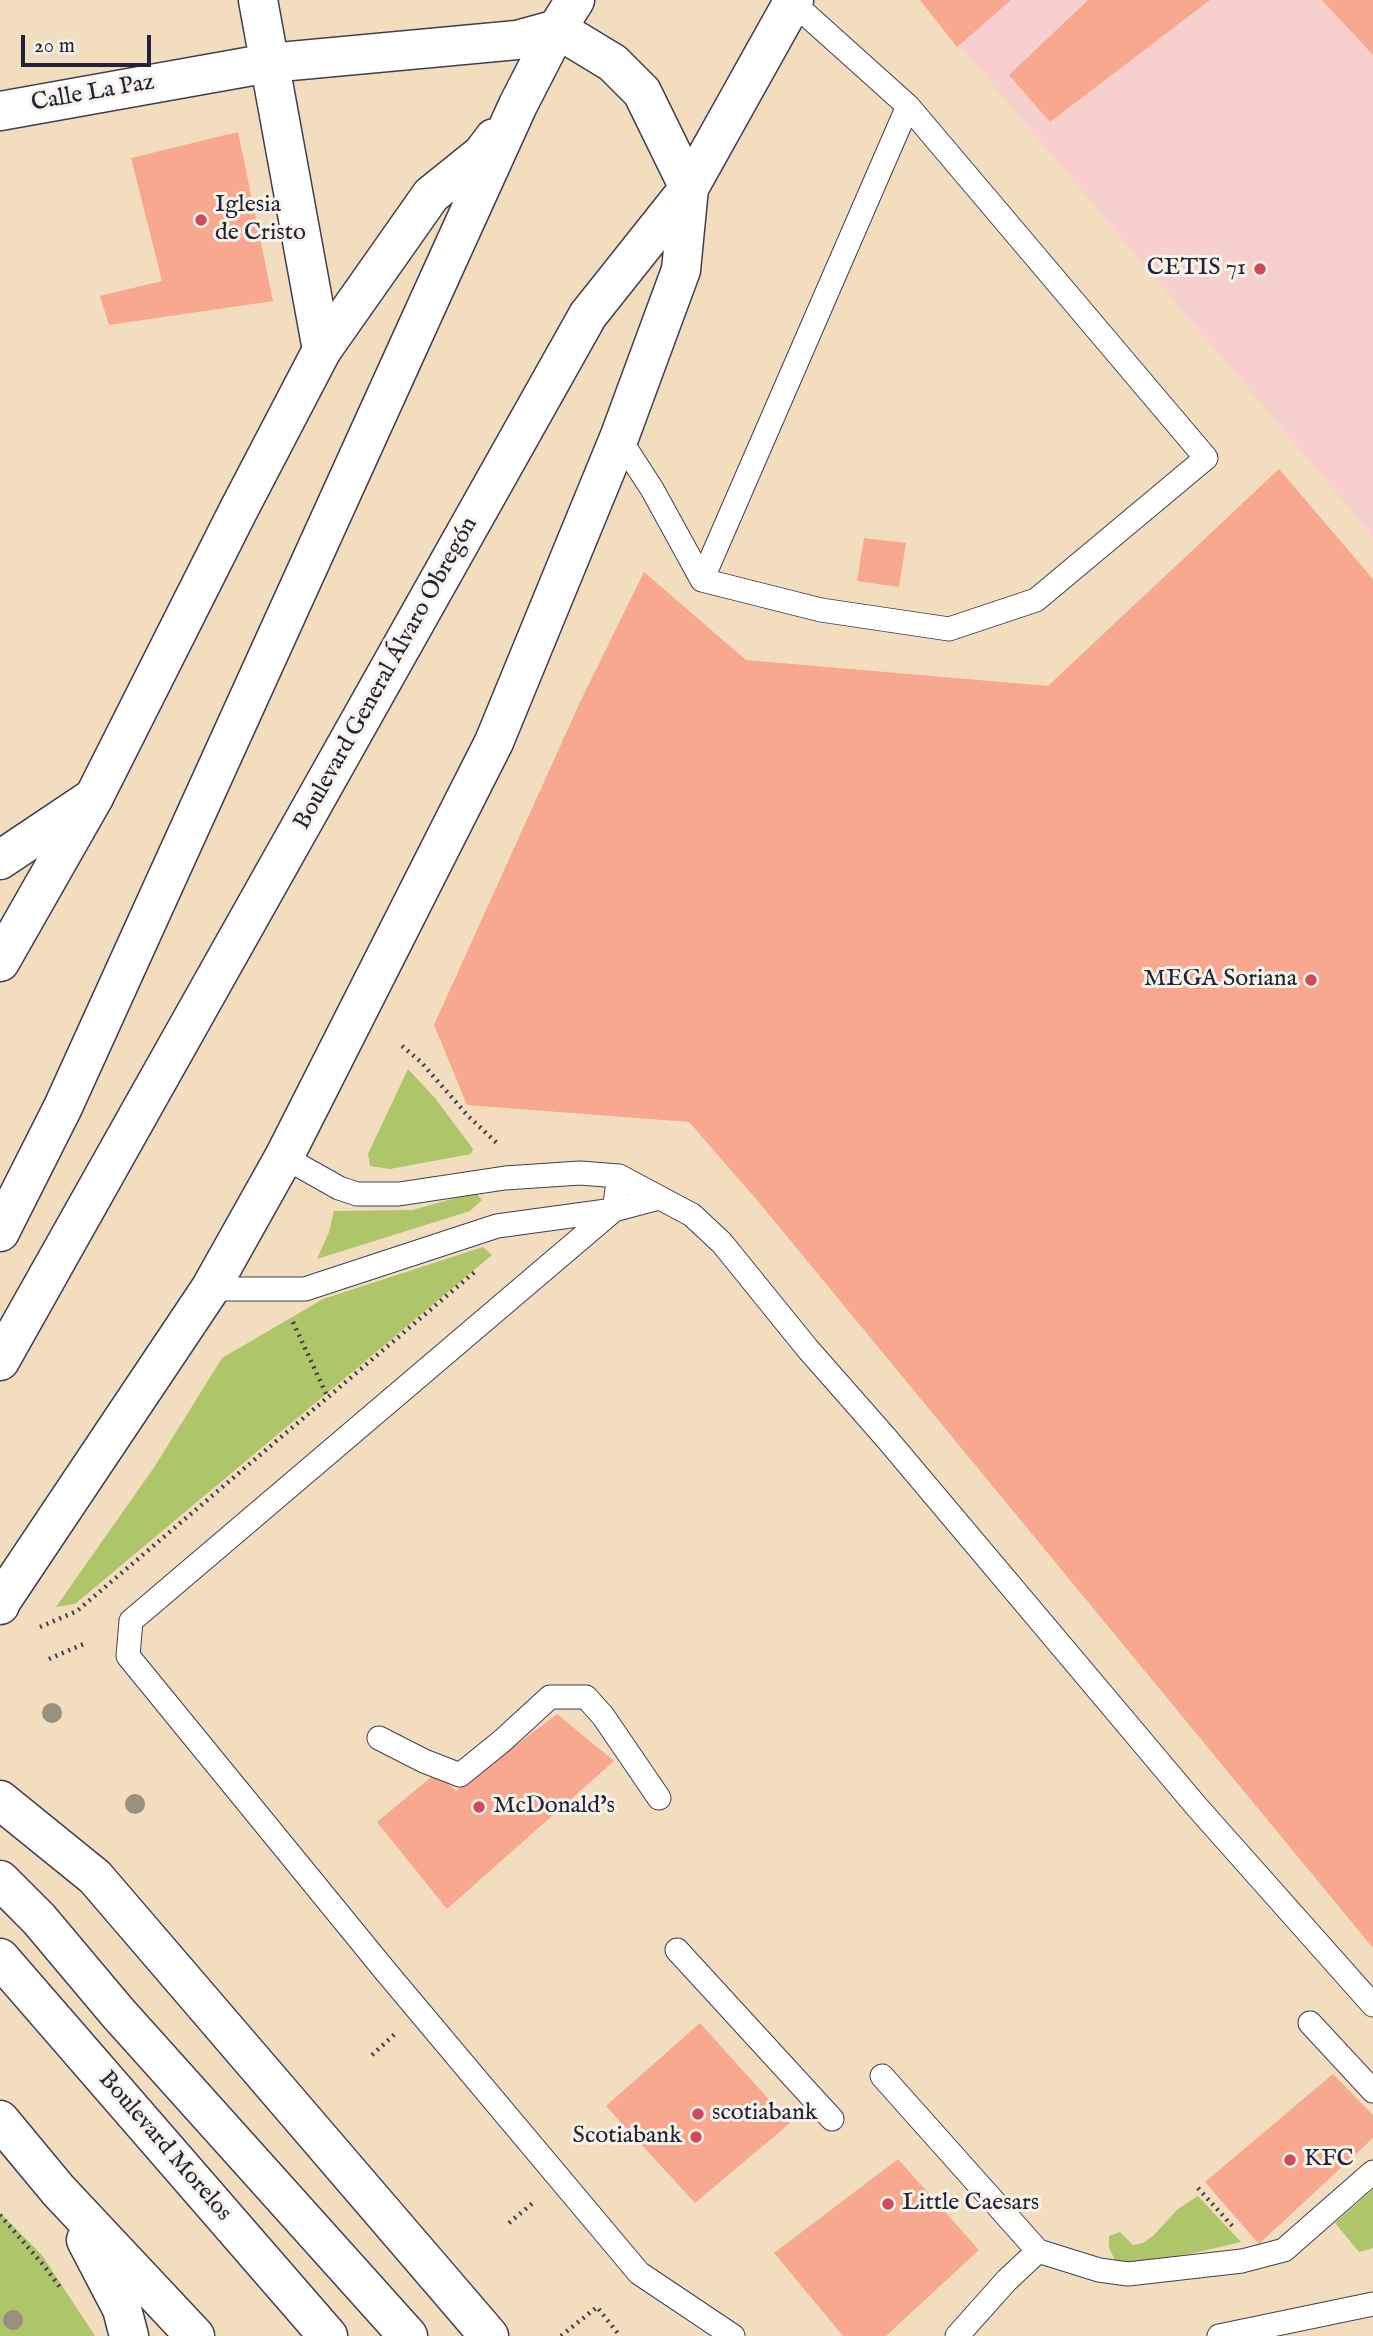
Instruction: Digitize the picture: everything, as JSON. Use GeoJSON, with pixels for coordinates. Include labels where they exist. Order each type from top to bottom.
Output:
{"type":"FeatureCollection","features":[{"type":"Feature","properties":{"kind":"main road"},"geometry":{"type":"LineString","coordinates":[[258,0],[322,350]]}},
{"type":"Feature","properties":{"kind":"main road","name":"Boulevard General Álvaro Obregón"},"geometry":{"type":"LineString","coordinates":[[0,1361],[589,315],[689,188],[792,1]]}},
{"type":"Feature","properties":{"kind":"main road"},"geometry":{"type":"LineString","coordinates":[[0,1232],[63,1107],[518,105],[566,15],[642,92],[689,188],[681,270],[619,438],[494,742],[284,1157],[210,1289],[0,1604]]}},
{"type":"Feature","properties":{"kind":"main road","name":"Calle La Paz"},"geometry":{"type":"LineString","coordinates":[[0,111],[270,63],[517,40],[566,15]]}},
{"type":"Feature","properties":{"kind":"main road"},"geometry":{"type":"LineString","coordinates":[[0,962],[93,797],[322,350],[431,195],[482,154],[518,105]]}},
{"type":"Feature","properties":{"kind":"main road"},"geometry":{"type":"LineString","coordinates":[[0,860],[93,797]]}},
{"type":"Feature","properties":{"kind":"main road"},"geometry":{"type":"LineString","coordinates":[[0,1800],[95,1877],[489,2336]]}},
{"type":"Feature","properties":{"kind":"main road"},"geometry":{"type":"LineString","coordinates":[[0,1880],[39,1919],[118,2013],[408,2336]]}},
{"type":"Feature","properties":{"kind":"main road","name":"Boulevard Morelos"},"geometry":{"type":"LineString","coordinates":[[0,1958],[328,2336]]}},
{"type":"Feature","properties":{"kind":"main road"},"geometry":{"type":"LineString","coordinates":[[0,2120],[58,2190],[188,2331]]}},
{"type":"Feature","properties":{"kind":"main road"},"geometry":{"type":"LineString","coordinates":[[58,2190],[122,2309],[130,2336]]}},
{"type":"Feature","properties":{"kind":"lane"},"geometry":{"type":"LineString","coordinates":[[619,438],[652,489],[702,580],[821,610],[949,629],[1036,600],[1206,458],[908,106],[792,1]]}},
{"type":"Feature","properties":{"kind":"lane"},"geometry":{"type":"LineString","coordinates":[[702,580],[908,106]]}},
{"type":"Feature","properties":{"kind":"lane"},"geometry":{"type":"LineString","coordinates":[[284,1157],[339,1188],[356,1194],[399,1194],[505,1178],[580,1173],[619,1176],[692,1215],[722,1243],[807,1348],[887,1439],[1196,1807],[1373,2005]]}},
{"type":"Feature","properties":{"kind":"lane"},"geometry":{"type":"LineString","coordinates":[[619,1176],[614,1210],[131,1621],[128,1656],[387,1973],[639,2273],[733,2336]]}},
{"type":"Feature","properties":{"kind":"lane"},"geometry":{"type":"LineString","coordinates":[[210,1289],[305,1289],[497,1226],[614,1210],[659,1198]]}},
{"type":"Feature","properties":{"kind":"lane"},"geometry":{"type":"LineString","coordinates":[[379,1738],[424,1761],[460,1775],[550,1697],[586,1698],[603,1716],[659,1798]]}},
{"type":"Feature","properties":{"kind":"lane"},"geometry":{"type":"LineString","coordinates":[[677,1950],[832,2119]]}},
{"type":"Feature","properties":{"kind":"lane"},"geometry":{"type":"LineString","coordinates":[[1310,2023],[1373,2091]]}},
{"type":"Feature","properties":{"kind":"lane"},"geometry":{"type":"LineString","coordinates":[[882,2076],[1038,2251],[1099,2270],[1128,2274],[1242,2260],[1284,2250],[1373,2172]]}},
{"type":"Feature","properties":{"kind":"lane"},"geometry":{"type":"LineString","coordinates":[[957,2336],[1007,2280],[1038,2251]]}},
{"type":"Feature","properties":{"kind":"lane"},"geometry":{"type":"LineString","coordinates":[[1219,2336],[1373,2304]]}},
{"type":"Feature","properties":{"kind":"path"},"geometry":{"type":"LineString","coordinates":[[402,1046],[421,1062],[468,1116],[500,1145]]}},
{"type":"Feature","properties":{"kind":"path"},"geometry":{"type":"LineString","coordinates":[[40,1628],[77,1611],[482,1267]]}},
{"type":"Feature","properties":{"kind":"path"},"geometry":{"type":"LineString","coordinates":[[290,1315],[327,1398]]}},
{"type":"Feature","properties":{"kind":"path"},"geometry":{"type":"LineString","coordinates":[[49,1659],[86,1643]]}},
{"type":"Feature","properties":{"kind":"path"},"geometry":{"type":"LineString","coordinates":[[372,2055],[403,2026]]}},
{"type":"Feature","properties":{"kind":"path"},"geometry":{"type":"LineString","coordinates":[[1198,2188],[1262,2256]]}},
{"type":"Feature","properties":{"kind":"path"},"geometry":{"type":"LineString","coordinates":[[509,2223],[541,2195]]}},
{"type":"Feature","properties":{"kind":"path"},"geometry":{"type":"LineString","coordinates":[[0,2215],[45,2267],[66,2297]]}},
{"type":"Feature","properties":{"kind":"path"},"geometry":{"type":"LineString","coordinates":[[561,2336],[597,2306],[620,2336]]}},
{"type":"Feature","properties":{"kind":"shaded area","name":"CETIS 71"},"geometry":{"type":"Polygon","coordinates":[[[921,0],[1373,0],[1373,537],[921,0]]]}},
{"type":"Feature","properties":{"kind":"green space"},"geometry":{"type":"Polygon","coordinates":[[[408,1069],[435,1098],[473,1149],[471,1154],[390,1169],[370,1166],[368,1154],[408,1069]]]}},
{"type":"Feature","properties":{"kind":"green space"},"geometry":{"type":"Polygon","coordinates":[[[477,1194],[482,1200],[470,1211],[317,1259],[329,1232],[334,1211],[412,1210],[477,1194]]]}},
{"type":"Feature","properties":{"kind":"green space"},"geometry":{"type":"Polygon","coordinates":[[[483,1247],[492,1255],[75,1604],[56,1607],[155,1466],[222,1358],[323,1299],[483,1247]]]}},
{"type":"Feature","properties":{"kind":"green space"},"geometry":{"type":"Polygon","coordinates":[[[1373,2189],[1373,2248],[1359,2252],[1335,2223],[1373,2189]]]}},
{"type":"Feature","properties":{"kind":"green space"},"geometry":{"type":"Polygon","coordinates":[[[1198,2196],[1241,2242],[1194,2253],[1117,2264],[1109,2248],[1109,2236],[1120,2232],[1133,2245],[1143,2243],[1178,2209],[1198,2196]]]}},
{"type":"Feature","properties":{"kind":"green space"},"geometry":{"type":"Polygon","coordinates":[[[0,2213],[42,2255],[95,2336],[0,2336],[0,2213]]]}},
{"type":"Feature","properties":{"kind":"building"},"geometry":{"type":"Polygon","coordinates":[[[920,0],[1011,0],[957,47],[920,0]]]}},
{"type":"Feature","properties":{"kind":"building"},"geometry":{"type":"Polygon","coordinates":[[[1088,0],[1210,0],[1050,122],[1009,75],[1088,0]]]}},
{"type":"Feature","properties":{"kind":"building"},"geometry":{"type":"Polygon","coordinates":[[[1322,0],[1373,0],[1373,55],[1322,0]]]}},
{"type":"Feature","properties":{"kind":"building","name":"Iglesia de Cristo"},"geometry":{"type":"Polygon","coordinates":[[[238,132],[273,301],[109,325],[100,296],[162,281],[131,158],[238,132]]]}},
{"type":"Feature","properties":{"kind":"building"},"geometry":{"type":"Polygon","coordinates":[[[1279,469],[1373,579],[1373,1948],[757,1200],[689,1122],[467,1105],[434,1025],[581,700],[644,572],[746,660],[1048,686],[1279,469]]]}},
{"type":"Feature","properties":{"kind":"building"},"geometry":{"type":"Polygon","coordinates":[[[864,538],[906,543],[899,587],[857,581],[864,538]]]}},
{"type":"Feature","properties":{"kind":"building","name":"McDonald's"},"geometry":{"type":"Polygon","coordinates":[[[557,1714],[614,1761],[447,1909],[377,1822],[437,1772],[456,1791],[557,1714]]]}},
{"type":"Feature","properties":{"kind":"building","name":"scotiabank"},"geometry":{"type":"Polygon","coordinates":[[[700,2023],[790,2123],[695,2203],[606,2106],[700,2023]]]}},
{"type":"Feature","properties":{"kind":"building","name":"KFC"},"geometry":{"type":"Polygon","coordinates":[[[1333,2074],[1373,2115],[1373,2138],[1259,2244],[1205,2182],[1333,2074]]]}},
{"type":"Feature","properties":{"kind":"building","name":"Little Caesars"},"geometry":{"type":"Polygon","coordinates":[[[898,2159],[979,2250],[886,2336],[843,2336],[774,2253],[898,2159]]]}},
{"type":"Feature","properties":{"kind":"place","name":"Iglesia de Cristo"},"geometry":{"type":"Point","coordinates":[201,220]}},
{"type":"Feature","properties":{"kind":"place","name":"CETIS 71"},"geometry":{"type":"Point","coordinates":[1260,269]}},
{"type":"Feature","properties":{"kind":"place","name":"MEGA Soriana"},"geometry":{"type":"Point","coordinates":[1311,980]}},
{"type":"Feature","properties":{"kind":"place","name":"McDonald's"},"geometry":{"type":"Point","coordinates":[479,1807]}},
{"type":"Feature","properties":{"kind":"place","name":"scotiabank"},"geometry":{"type":"Point","coordinates":[698,2114]}},
{"type":"Feature","properties":{"kind":"place","name":"Scotiabank"},"geometry":{"type":"Point","coordinates":[696,2137]}},
{"type":"Feature","properties":{"kind":"place","name":"KFC"},"geometry":{"type":"Point","coordinates":[1290,2160]}},
{"type":"Feature","properties":{"kind":"place","name":"Little Caesars"},"geometry":{"type":"Point","coordinates":[888,2204]}}]}
